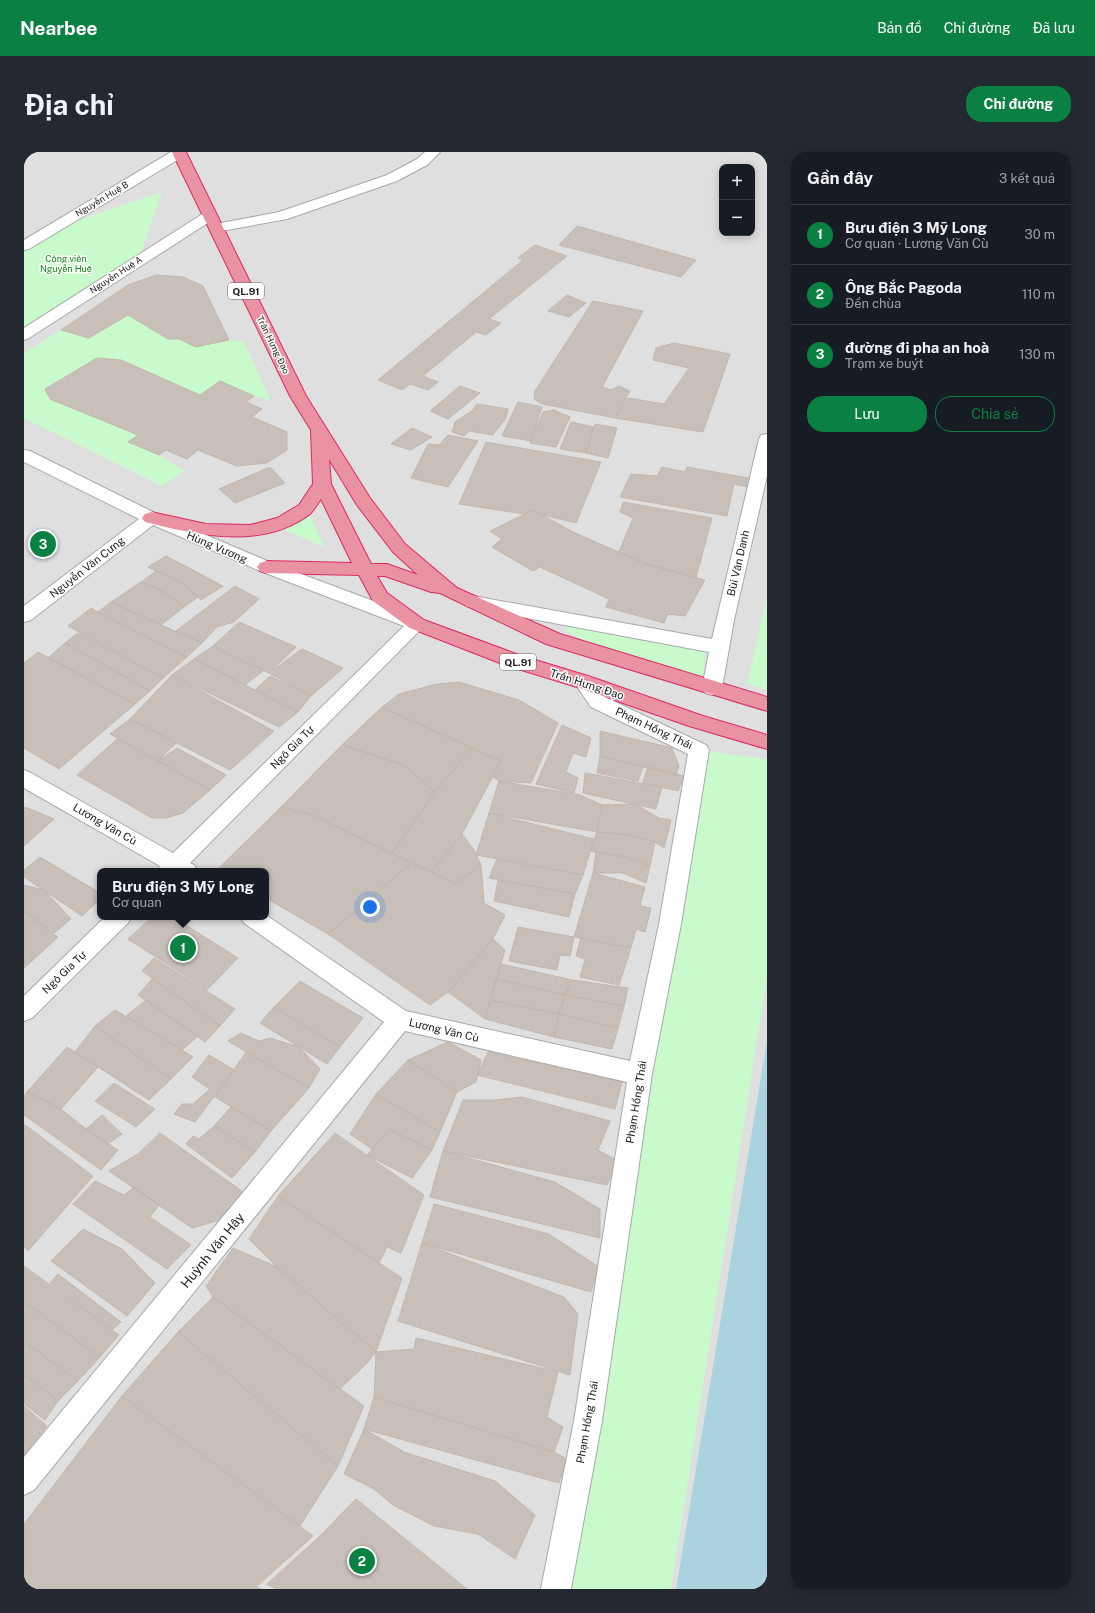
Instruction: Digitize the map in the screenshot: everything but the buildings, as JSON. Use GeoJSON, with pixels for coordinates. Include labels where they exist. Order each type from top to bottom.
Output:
{"type":"FeatureCollection","features":[{"type":"Feature","properties":{"kind":"highway","name":"Trần Hưng Đạo"},"geometry":{"type":"LineString","coordinates":[[179,152],[298,396],[318,428]]}},
{"type":"Feature","properties":{"kind":"highway","name":"QL.91"},"geometry":{"type":"LineString","coordinates":[[318,428],[322,484],[364,568]]}},
{"type":"Feature","properties":{"kind":"highway","name":"QL.91"},"geometry":{"type":"LineString","coordinates":[[318,428],[363,501],[399,548],[450,592],[553,639],[767,704]]}},
{"type":"Feature","properties":{"kind":"highway"},"geometry":{"type":"LineString","coordinates":[[151,518],[206,530],[250,531],[282,522],[305,509],[322,484]]}},
{"type":"Feature","properties":{"kind":"highway"},"geometry":{"type":"LineString","coordinates":[[266,567],[364,568],[387,570],[450,592]]}},
{"type":"Feature","properties":{"kind":"highway","name":"Trần Hưng Đạo"},"geometry":{"type":"LineString","coordinates":[[364,568],[380,597],[417,624],[512,660],[584,682],[696,721],[767,742]]}},
{"type":"Feature","properties":{"kind":"street","name":"Nguyễn Huệ B"},"geometry":{"type":"LineString","coordinates":[[24,246],[179,152]]}},
{"type":"Feature","properties":{"kind":"street"},"geometry":{"type":"LineString","coordinates":[[212,222],[282,216],[410,170],[433,152]]}},
{"type":"Feature","properties":{"kind":"street","name":"Nguyễn Huệ A"},"geometry":{"type":"LineString","coordinates":[[24,335],[212,222]]}},
{"type":"Feature","properties":{"kind":"street","name":"Bùi Văn Danh"},"geometry":{"type":"LineString","coordinates":[[713,688],[720,647],[767,439]]}},
{"type":"Feature","properties":{"kind":"street","name":"Hùng Vương"},"geometry":{"type":"LineString","coordinates":[[24,455],[151,518],[266,567],[417,624]]}},
{"type":"Feature","properties":{"kind":"street","name":"Nguyễn Văn Cưng"},"geometry":{"type":"LineString","coordinates":[[24,616],[151,518]]}},
{"type":"Feature","properties":{"kind":"street"},"geometry":{"type":"LineString","coordinates":[[473,602],[720,647]]}},
{"type":"Feature","properties":{"kind":"street","name":"Ngô Gia Tự"},"geometry":{"type":"LineString","coordinates":[[176,868],[417,624]]}},
{"type":"Feature","properties":{"kind":"street","name":"Phạm Hồng Thái"},"geometry":{"type":"LineString","coordinates":[[556,1589],[588,1421],[640,1074],[670,924],[700,750],[598,702],[592,696],[584,682]]}},
{"type":"Feature","properties":{"kind":"street","name":"Lương Vãn Cù"},"geometry":{"type":"LineString","coordinates":[[24,778],[176,868]]}},
{"type":"Feature","properties":{"kind":"street","name":"Ngô Gia Tự"},"geometry":{"type":"LineString","coordinates":[[24,1011],[117,920]]}},
{"type":"Feature","properties":{"kind":"street","name":"Lương Vãn Cù"},"geometry":{"type":"LineString","coordinates":[[256,920],[400,1020],[640,1074]]}},
{"type":"Feature","properties":{"kind":"street","name":"Huỳnh Văn Hây"},"geometry":{"type":"LineString","coordinates":[[24,1480],[400,1020]]}},
{"type":"Feature","properties":{"kind":"shaded area"},"geometry":{"type":"Polygon","coordinates":[[[24,152],[767,152],[767,1040],[676,1589],[24,1589],[24,152]]]}},
{"type":"Feature","properties":{"kind":"green space","name":"Công viên Nguyễn Huệ"},"geometry":{"type":"Polygon","coordinates":[[[162,192],[138,261],[24,336],[24,247],[54,228],[162,192]]]}},
{"type":"Feature","properties":{"kind":"green space"},"geometry":{"type":"Polygon","coordinates":[[[128,315],[168,339],[179,339],[196,347],[229,340],[244,342],[271,401],[254,396],[220,381],[200,395],[121,360],[98,358],[45,389],[50,399],[138,435],[129,442],[159,455],[184,471],[162,486],[24,418],[24,353],[61,330],[89,338],[128,315]]]}},
{"type":"Feature","properties":{"kind":"green space"},"geometry":{"type":"Polygon","coordinates":[[[310,516],[324,547],[284,530],[310,516]]]}},
{"type":"Feature","properties":{"kind":"green space"},"geometry":{"type":"Polygon","coordinates":[[[767,597],[767,690],[747,684],[767,597]]]}},
{"type":"Feature","properties":{"kind":"green space"},"geometry":{"type":"Polygon","coordinates":[[[565,626],[706,652],[703,677],[669,669],[595,647],[566,631],[565,626]]]}},
{"type":"Feature","properties":{"kind":"green space"},"geometry":{"type":"Polygon","coordinates":[[[699,750],[767,759],[767,976],[671,1589],[556,1589],[699,750]]]}},
{"type":"Feature","properties":{"kind":"water"},"geometry":{"type":"Polygon","coordinates":[[[767,1040],[767,1589],[676,1589],[767,1040]]]}},
{"type":"Feature","properties":{"kind":"place","name":"đường đi pha an hoà"},"geometry":{"type":"Point","coordinates":[43,544]}},
{"type":"Feature","properties":{"kind":"place","name":"Bưu điện 3 Mỹ Long"},"geometry":{"type":"Point","coordinates":[183,948]}},
{"type":"Feature","properties":{"kind":"place","name":"Ông Bắc Pagoda"},"geometry":{"type":"Point","coordinates":[362,1561]}}]}
